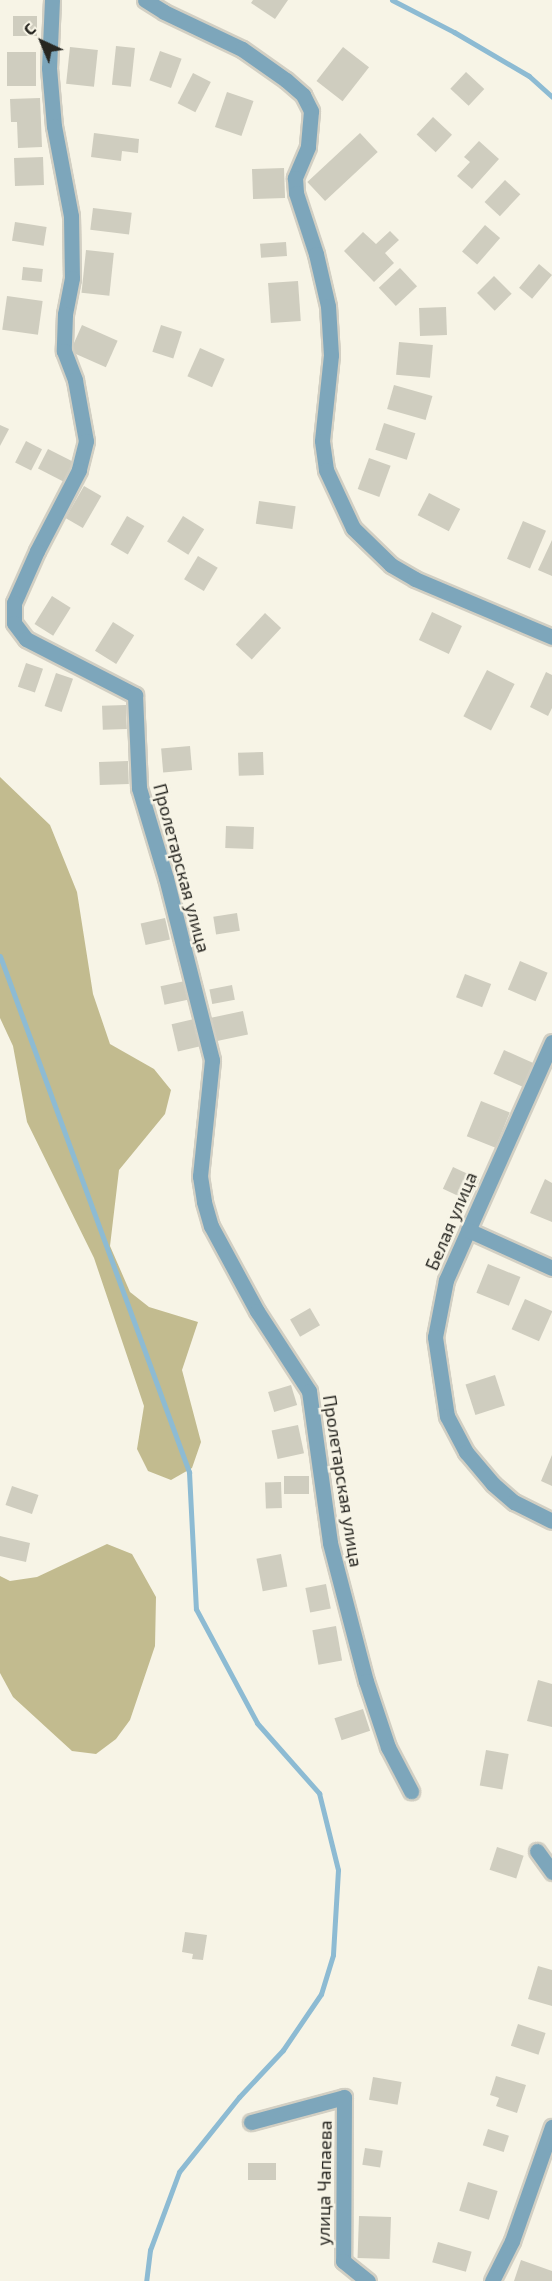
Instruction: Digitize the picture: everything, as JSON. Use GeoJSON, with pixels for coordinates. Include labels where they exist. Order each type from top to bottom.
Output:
{"type":"FeatureCollection","features":[{"type":"Feature","properties":{"kind":"street","name":"Пролетарская улица"},"geometry":{"type":"LineString","coordinates":[[52,0],[49,68],[54,126],[71,226],[72,278],[65,314],[64,351],[75,380],[86,441],[79,470],[37,551],[14,603],[14,623],[26,639],[135,695],[139,788],[166,878],[212,1060],[200,1176],[204,1202],[212,1226],[257,1311],[309,1391],[330,1543],[370,1692],[388,1747],[411,1791]]}},
{"type":"Feature","properties":{"kind":"street"},"geometry":{"type":"LineString","coordinates":[[145,0],[164,12],[242,49],[303,95],[311,111],[308,147],[295,178],[296,194],[316,254],[328,306],[331,355],[321,441],[326,470],[353,528],[391,565],[415,579],[552,637]]}},
{"type":"Feature","properties":{"kind":"street","name":"Белая улица"},"geometry":{"type":"LineString","coordinates":[[552,1042],[446,1280],[435,1337],[447,1416],[466,1452],[493,1484],[514,1502],[552,1521]]}},
{"type":"Feature","properties":{"kind":"street"},"geometry":{"type":"LineString","coordinates":[[468,1230],[552,1268]]}},
{"type":"Feature","properties":{"kind":"street"},"geometry":{"type":"LineString","coordinates":[[537,1851],[552,1872]]}},
{"type":"Feature","properties":{"kind":"street","name":"улица Чапаева"},"geometry":{"type":"LineString","coordinates":[[251,2122],[344,2097],[343,2261],[368,2281]]}},
{"type":"Feature","properties":{"kind":"street"},"geometry":{"type":"LineString","coordinates":[[492,2281],[512,2241],[552,2127]]}},
{"type":"Feature","properties":{"kind":"shaded area"},"geometry":{"type":"Polygon","coordinates":[[[0,777],[50,825],[77,892],[93,994],[110,1044],[154,1069],[171,1090],[165,1114],[119,1170],[110,1246],[130,1292],[149,1307],[198,1322],[182,1370],[201,1442],[192,1468],[171,1480],[148,1471],[137,1449],[144,1406],[94,1258],[27,1122],[13,1046],[0,1018],[0,777]]]}},
{"type":"Feature","properties":{"kind":"shaded area"},"geometry":{"type":"Polygon","coordinates":[[[107,1544],[132,1554],[156,1597],[155,1646],[130,1720],[116,1739],[96,1754],[72,1751],[13,1697],[0,1673],[0,1576],[10,1581],[37,1577],[107,1544]]]}},
{"type":"Feature","properties":{"kind":"building"},"geometry":{"type":"Polygon","coordinates":[[[253,0],[288,0],[275,19],[251,3],[253,0]]]}},
{"type":"Feature","properties":{"kind":"building"},"geometry":{"type":"Polygon","coordinates":[[[13,16],[37,16],[37,36],[13,36],[13,16]]]}},
{"type":"Feature","properties":{"kind":"building"},"geometry":{"type":"Polygon","coordinates":[[[116,46],[135,48],[131,87],[112,85],[116,46]]]}},
{"type":"Feature","properties":{"kind":"building"},"geometry":{"type":"Polygon","coordinates":[[[70,47],[98,50],[94,87],[66,84],[70,47]]]}},
{"type":"Feature","properties":{"kind":"building"},"geometry":{"type":"Polygon","coordinates":[[[343,47],[369,67],[343,101],[317,81],[343,47]]]}},
{"type":"Feature","properties":{"kind":"building"},"geometry":{"type":"Polygon","coordinates":[[[160,51],[182,59],[171,88],[149,80],[160,51]]]}},
{"type":"Feature","properties":{"kind":"building"},"geometry":{"type":"Polygon","coordinates":[[[7,52],[36,52],[36,86],[7,86],[7,52]]]}},
{"type":"Feature","properties":{"kind":"building"},"geometry":{"type":"Polygon","coordinates":[[[466,72],[484,89],[469,106],[450,89],[466,72]]]}},
{"type":"Feature","properties":{"kind":"building"},"geometry":{"type":"Polygon","coordinates":[[[193,73],[211,82],[195,112],[178,103],[193,73]]]}},
{"type":"Feature","properties":{"kind":"building"},"geometry":{"type":"Polygon","coordinates":[[[227,92],[253,101],[241,136],[215,127],[227,92]]]}},
{"type":"Feature","properties":{"kind":"building"},"geometry":{"type":"Polygon","coordinates":[[[40,98],[42,147],[18,148],[17,122],[11,122],[10,99],[40,98]]]}},
{"type":"Feature","properties":{"kind":"building"},"geometry":{"type":"Polygon","coordinates":[[[433,117],[452,135],[436,152],[417,135],[433,117]]]}},
{"type":"Feature","properties":{"kind":"building"},"geometry":{"type":"Polygon","coordinates":[[[94,133],[139,139],[138,153],[122,151],[121,161],[91,157],[94,133]]]}},
{"type":"Feature","properties":{"kind":"building"},"geometry":{"type":"Polygon","coordinates":[[[360,133],[378,152],[325,201],[307,182],[360,133]]]}},
{"type":"Feature","properties":{"kind":"building"},"geometry":{"type":"Polygon","coordinates":[[[479,141],[499,159],[472,189],[457,176],[470,162],[464,157],[479,141]]]}},
{"type":"Feature","properties":{"kind":"building"},"geometry":{"type":"Polygon","coordinates":[[[43,157],[44,185],[15,186],[14,158],[43,157]]]}},
{"type":"Feature","properties":{"kind":"building"},"geometry":{"type":"Polygon","coordinates":[[[284,168],[285,198],[253,199],[252,169],[284,168]]]}},
{"type":"Feature","properties":{"kind":"building"},"geometry":{"type":"Polygon","coordinates":[[[505,180],[520,194],[500,216],[485,202],[505,180]]]}},
{"type":"Feature","properties":{"kind":"building"},"geometry":{"type":"Polygon","coordinates":[[[93,208],[132,213],[129,235],[90,230],[93,208]]]}},
{"type":"Feature","properties":{"kind":"building"},"geometry":{"type":"Polygon","coordinates":[[[15,222],[47,227],[44,246],[12,241],[15,222]]]}},
{"type":"Feature","properties":{"kind":"building"},"geometry":{"type":"Polygon","coordinates":[[[485,225],[500,238],[477,265],[462,251],[485,225]]]}},
{"type":"Feature","properties":{"kind":"building"},"geometry":{"type":"Polygon","coordinates":[[[390,231],[399,240],[385,253],[394,263],[374,282],[344,251],[363,232],[376,244],[390,231]]]}},
{"type":"Feature","properties":{"kind":"building"},"geometry":{"type":"Polygon","coordinates":[[[286,242],[287,256],[261,258],[260,244],[286,242]]]}},
{"type":"Feature","properties":{"kind":"building"},"geometry":{"type":"Polygon","coordinates":[[[86,250],[114,253],[109,296],[82,293],[86,250]]]}},
{"type":"Feature","properties":{"kind":"building"},"geometry":{"type":"Polygon","coordinates":[[[539,264],[552,275],[532,299],[519,288],[539,264]]]}},
{"type":"Feature","properties":{"kind":"building"},"geometry":{"type":"Polygon","coordinates":[[[23,267],[43,269],[42,282],[22,280],[23,267]]]}},
{"type":"Feature","properties":{"kind":"building"},"geometry":{"type":"Polygon","coordinates":[[[400,268],[417,286],[396,306],[379,288],[400,268]]]}},
{"type":"Feature","properties":{"kind":"building"},"geometry":{"type":"Polygon","coordinates":[[[494,276],[512,294],[495,311],[477,293],[494,276]]]}},
{"type":"Feature","properties":{"kind":"building"},"geometry":{"type":"Polygon","coordinates":[[[298,281],[301,321],[271,323],[268,283],[298,281]]]}},
{"type":"Feature","properties":{"kind":"building"},"geometry":{"type":"Polygon","coordinates":[[[7,296],[43,301],[38,335],[2,330],[7,296]]]}},
{"type":"Feature","properties":{"kind":"building"},"geometry":{"type":"Polygon","coordinates":[[[446,307],[447,335],[420,336],[419,308],[446,307]]]}},
{"type":"Feature","properties":{"kind":"building"},"geometry":{"type":"Polygon","coordinates":[[[82,325],[118,341],[106,367],[70,351],[82,325]]]}},
{"type":"Feature","properties":{"kind":"building"},"geometry":{"type":"Polygon","coordinates":[[[161,325],[182,332],[173,358],[152,352],[161,325]]]}},
{"type":"Feature","properties":{"kind":"building"},"geometry":{"type":"Polygon","coordinates":[[[399,342],[433,345],[430,378],[396,375],[399,342]]]}},
{"type":"Feature","properties":{"kind":"building"},"geometry":{"type":"Polygon","coordinates":[[[200,348],[225,359],[212,387],[187,376],[200,348]]]}},
{"type":"Feature","properties":{"kind":"building"},"geometry":{"type":"Polygon","coordinates":[[[394,385],[432,396],[426,420],[387,409],[394,385]]]}},
{"type":"Feature","properties":{"kind":"building"},"geometry":{"type":"Polygon","coordinates":[[[384,423],[415,433],[407,460],[375,450],[384,423]]]}},
{"type":"Feature","properties":{"kind":"building"},"geometry":{"type":"Polygon","coordinates":[[[0,425],[9,429],[0,446],[0,425]]]}},
{"type":"Feature","properties":{"kind":"building"},"geometry":{"type":"Polygon","coordinates":[[[26,441],[42,449],[31,471],[15,462],[26,441]]]}},
{"type":"Feature","properties":{"kind":"building"},"geometry":{"type":"Polygon","coordinates":[[[48,449],[75,463],[65,482],[38,469],[48,449]]]}},
{"type":"Feature","properties":{"kind":"building"},"geometry":{"type":"Polygon","coordinates":[[[369,458],[391,466],[379,497],[358,489],[369,458]]]}},
{"type":"Feature","properties":{"kind":"building"},"geometry":{"type":"Polygon","coordinates":[[[84,486],[101,496],[83,528],[66,518],[84,486]]]}},
{"type":"Feature","properties":{"kind":"building"},"geometry":{"type":"Polygon","coordinates":[[[429,493],[460,509],[449,531],[418,515],[429,493]]]}},
{"type":"Feature","properties":{"kind":"building"},"geometry":{"type":"Polygon","coordinates":[[[259,501],[296,506],[292,529],[256,524],[259,501]]]}},
{"type":"Feature","properties":{"kind":"building"},"geometry":{"type":"Polygon","coordinates":[[[127,516],[144,526],[128,555],[110,545],[127,516]]]}},
{"type":"Feature","properties":{"kind":"building"},"geometry":{"type":"Polygon","coordinates":[[[183,516],[204,529],[188,555],[167,541],[183,516]]]}},
{"type":"Feature","properties":{"kind":"building"},"geometry":{"type":"Polygon","coordinates":[[[523,521],[546,531],[530,569],[507,559],[523,521]]]}},
{"type":"Feature","properties":{"kind":"building"},"geometry":{"type":"Polygon","coordinates":[[[552,540],[552,576],[538,570],[552,540]]]}},
{"type":"Feature","properties":{"kind":"building"},"geometry":{"type":"Polygon","coordinates":[[[198,556],[218,568],[204,591],[184,579],[198,556]]]}},
{"type":"Feature","properties":{"kind":"building"},"geometry":{"type":"Polygon","coordinates":[[[52,596],[71,608],[53,636],[35,624],[52,596]]]}},
{"type":"Feature","properties":{"kind":"building"},"geometry":{"type":"Polygon","coordinates":[[[432,612],[462,626],[449,654],[419,640],[432,612]]]}},
{"type":"Feature","properties":{"kind":"building"},"geometry":{"type":"Polygon","coordinates":[[[265,613],[281,628],[252,659],[236,644],[265,613]]]}},
{"type":"Feature","properties":{"kind":"building"},"geometry":{"type":"Polygon","coordinates":[[[113,622],[134,635],[116,664],[95,651],[113,622]]]}},
{"type":"Feature","properties":{"kind":"building"},"geometry":{"type":"Polygon","coordinates":[[[26,663],[43,669],[35,692],[18,687],[26,663]]]}},
{"type":"Feature","properties":{"kind":"building"},"geometry":{"type":"Polygon","coordinates":[[[487,670],[515,684],[491,730],[463,716],[487,670]]]}},
{"type":"Feature","properties":{"kind":"building"},"geometry":{"type":"Polygon","coordinates":[[[546,672],[552,675],[552,708],[548,716],[530,707],[546,672]]]}},
{"type":"Feature","properties":{"kind":"building"},"geometry":{"type":"Polygon","coordinates":[[[56,673],[73,679],[62,712],[45,706],[56,673]]]}},
{"type":"Feature","properties":{"kind":"building"},"geometry":{"type":"Polygon","coordinates":[[[126,705],[127,729],[103,730],[102,706],[126,705]]]}},
{"type":"Feature","properties":{"kind":"building"},"geometry":{"type":"Polygon","coordinates":[[[190,746],[192,770],[163,772],[161,749],[190,746]]]}},
{"type":"Feature","properties":{"kind":"building"},"geometry":{"type":"Polygon","coordinates":[[[263,752],[264,775],[239,776],[238,753],[263,752]]]}},
{"type":"Feature","properties":{"kind":"building"},"geometry":{"type":"Polygon","coordinates":[[[128,761],[129,784],[100,785],[99,762],[128,761]]]}},
{"type":"Feature","properties":{"kind":"building"},"geometry":{"type":"Polygon","coordinates":[[[226,826],[254,827],[253,849],[225,848],[226,826]]]}},
{"type":"Feature","properties":{"kind":"building"},"geometry":{"type":"Polygon","coordinates":[[[237,913],[240,931],[216,935],[213,917],[237,913]]]}},
{"type":"Feature","properties":{"kind":"building"},"geometry":{"type":"Polygon","coordinates":[[[165,918],[170,939],[146,945],[141,924],[165,918]]]}},
{"type":"Feature","properties":{"kind":"building"},"geometry":{"type":"Polygon","coordinates":[[[520,961],[548,973],[536,1001],[508,990],[520,961]]]}},
{"type":"Feature","properties":{"kind":"building"},"geometry":{"type":"Polygon","coordinates":[[[465,974],[491,984],[482,1007],[456,997],[465,974]]]}},
{"type":"Feature","properties":{"kind":"building"},"geometry":{"type":"Polygon","coordinates":[[[185,981],[189,1000],[164,1005],[161,986],[185,981]]]}},
{"type":"Feature","properties":{"kind":"building"},"geometry":{"type":"Polygon","coordinates":[[[232,985],[235,1000],[212,1004],[209,989],[232,985]]]}},
{"type":"Feature","properties":{"kind":"building"},"geometry":{"type":"Polygon","coordinates":[[[243,1011],[248,1034],[215,1042],[210,1018],[243,1011]]]}},
{"type":"Feature","properties":{"kind":"building"},"geometry":{"type":"Polygon","coordinates":[[[194,1019],[200,1046],[178,1051],[172,1024],[194,1019]]]}},
{"type":"Feature","properties":{"kind":"building"},"geometry":{"type":"Polygon","coordinates":[[[504,1050],[533,1063],[523,1087],[493,1074],[504,1050]]]}},
{"type":"Feature","properties":{"kind":"building"},"geometry":{"type":"Polygon","coordinates":[[[481,1101],[510,1113],[496,1148],[467,1136],[481,1101]]]}},
{"type":"Feature","properties":{"kind":"building"},"geometry":{"type":"Polygon","coordinates":[[[453,1167],[479,1179],[469,1201],[443,1189],[453,1167]]]}},
{"type":"Feature","properties":{"kind":"building"},"geometry":{"type":"Polygon","coordinates":[[[545,1179],[552,1183],[552,1222],[530,1213],[545,1179]]]}},
{"type":"Feature","properties":{"kind":"building"},"geometry":{"type":"Polygon","coordinates":[[[488,1264],[520,1277],[509,1306],[476,1293],[488,1264]]]}},
{"type":"Feature","properties":{"kind":"building"},"geometry":{"type":"Polygon","coordinates":[[[525,1299],[552,1311],[539,1341],[512,1329],[525,1299]]]}},
{"type":"Feature","properties":{"kind":"building"},"geometry":{"type":"Polygon","coordinates":[[[310,1308],[320,1325],[300,1337],[290,1320],[310,1308]]]}},
{"type":"Feature","properties":{"kind":"building"},"geometry":{"type":"Polygon","coordinates":[[[495,1375],[505,1405],[475,1415],[466,1385],[495,1375]]]}},
{"type":"Feature","properties":{"kind":"building"},"geometry":{"type":"Polygon","coordinates":[[[291,1385],[297,1405],[274,1412],[268,1392],[291,1385]]]}},
{"type":"Feature","properties":{"kind":"building"},"geometry":{"type":"Polygon","coordinates":[[[298,1425],[304,1453],[278,1459],[272,1431],[298,1425]]]}},
{"type":"Feature","properties":{"kind":"building"},"geometry":{"type":"Polygon","coordinates":[[[552,1455],[552,1486],[541,1481],[552,1455]]]}},
{"type":"Feature","properties":{"kind":"building"},"geometry":{"type":"Polygon","coordinates":[[[284,1476],[309,1476],[309,1494],[284,1494],[284,1476]]]}},
{"type":"Feature","properties":{"kind":"building"},"geometry":{"type":"Polygon","coordinates":[[[281,1482],[282,1508],[266,1509],[265,1483],[281,1482]]]}},
{"type":"Feature","properties":{"kind":"building"},"geometry":{"type":"Polygon","coordinates":[[[12,1486],[38,1495],[32,1514],[5,1505],[12,1486]]]}},
{"type":"Feature","properties":{"kind":"building"},"geometry":{"type":"Polygon","coordinates":[[[0,1536],[30,1543],[26,1562],[0,1556],[0,1536]]]}},
{"type":"Feature","properties":{"kind":"building"},"geometry":{"type":"Polygon","coordinates":[[[281,1554],[287,1586],[263,1591],[256,1559],[281,1554]]]}},
{"type":"Feature","properties":{"kind":"building"},"geometry":{"type":"Polygon","coordinates":[[[326,1584],[331,1609],[310,1613],[305,1588],[326,1584]]]}},
{"type":"Feature","properties":{"kind":"building"},"geometry":{"type":"Polygon","coordinates":[[[336,1626],[342,1660],[318,1665],[312,1630],[336,1626]]]}},
{"type":"Feature","properties":{"kind":"building"},"geometry":{"type":"Polygon","coordinates":[[[538,1680],[552,1684],[552,1727],[527,1721],[538,1680]]]}},
{"type":"Feature","properties":{"kind":"building"},"geometry":{"type":"Polygon","coordinates":[[[363,1709],[370,1731],[342,1740],[334,1718],[363,1709]]]}},
{"type":"Feature","properties":{"kind":"building"},"geometry":{"type":"Polygon","coordinates":[[[486,1750],[509,1754],[502,1789],[480,1785],[486,1750]]]}},
{"type":"Feature","properties":{"kind":"building"},"geometry":{"type":"Polygon","coordinates":[[[497,1847],[524,1856],[516,1878],[490,1870],[497,1847]]]}},
{"type":"Feature","properties":{"kind":"building"},"geometry":{"type":"Polygon","coordinates":[[[185,1932],[207,1935],[203,1960],[192,1959],[193,1954],[182,1952],[185,1932]]]}},
{"type":"Feature","properties":{"kind":"building"},"geometry":{"type":"Polygon","coordinates":[[[538,1966],[552,1970],[552,2006],[528,1999],[538,1966]]]}},
{"type":"Feature","properties":{"kind":"building"},"geometry":{"type":"Polygon","coordinates":[[[518,2024],[546,2033],[538,2055],[511,2046],[518,2024]]]}},
{"type":"Feature","properties":{"kind":"building"},"geometry":{"type":"Polygon","coordinates":[[[496,2076],[526,2085],[517,2113],[496,2106],[499,2098],[490,2095],[496,2076]]]}},
{"type":"Feature","properties":{"kind":"building"},"geometry":{"type":"Polygon","coordinates":[[[373,2077],[402,2082],[398,2105],[369,2100],[373,2077]]]}},
{"type":"Feature","properties":{"kind":"building"},"geometry":{"type":"Polygon","coordinates":[[[488,2129],[509,2136],[504,2152],[483,2145],[488,2129]]]}},
{"type":"Feature","properties":{"kind":"building"},"geometry":{"type":"Polygon","coordinates":[[[365,2148],[383,2151],[380,2168],[362,2165],[365,2148]]]}},
{"type":"Feature","properties":{"kind":"building"},"geometry":{"type":"Polygon","coordinates":[[[248,2163],[276,2163],[276,2180],[248,2180],[248,2163]]]}},
{"type":"Feature","properties":{"kind":"building"},"geometry":{"type":"Polygon","coordinates":[[[468,2182],[498,2191],[489,2220],[459,2211],[468,2182]]]}},
{"type":"Feature","properties":{"kind":"building"},"geometry":{"type":"Polygon","coordinates":[[[359,2216],[391,2217],[390,2259],[358,2258],[359,2216]]]}},
{"type":"Feature","properties":{"kind":"building"},"geometry":{"type":"Polygon","coordinates":[[[438,2242],[472,2252],[466,2272],[432,2262],[438,2242]]]}},
{"type":"Feature","properties":{"kind":"building"},"geometry":{"type":"Polygon","coordinates":[[[521,2260],[552,2271],[552,2281],[514,2281],[521,2260]]]}},
{"type":"Feature","properties":{"kind":"waterway"},"geometry":{"type":"LineString","coordinates":[[392,0],[454,32],[529,76],[552,97]]}},
{"type":"Feature","properties":{"kind":"waterway"},"geometry":{"type":"LineString","coordinates":[[0,956],[189,1472],[196,1609],[257,1723],[319,1793],[338,1870],[333,1955],[321,1994],[283,2050],[239,2097],[179,2172],[150,2250],[146,2281]]}}]}
